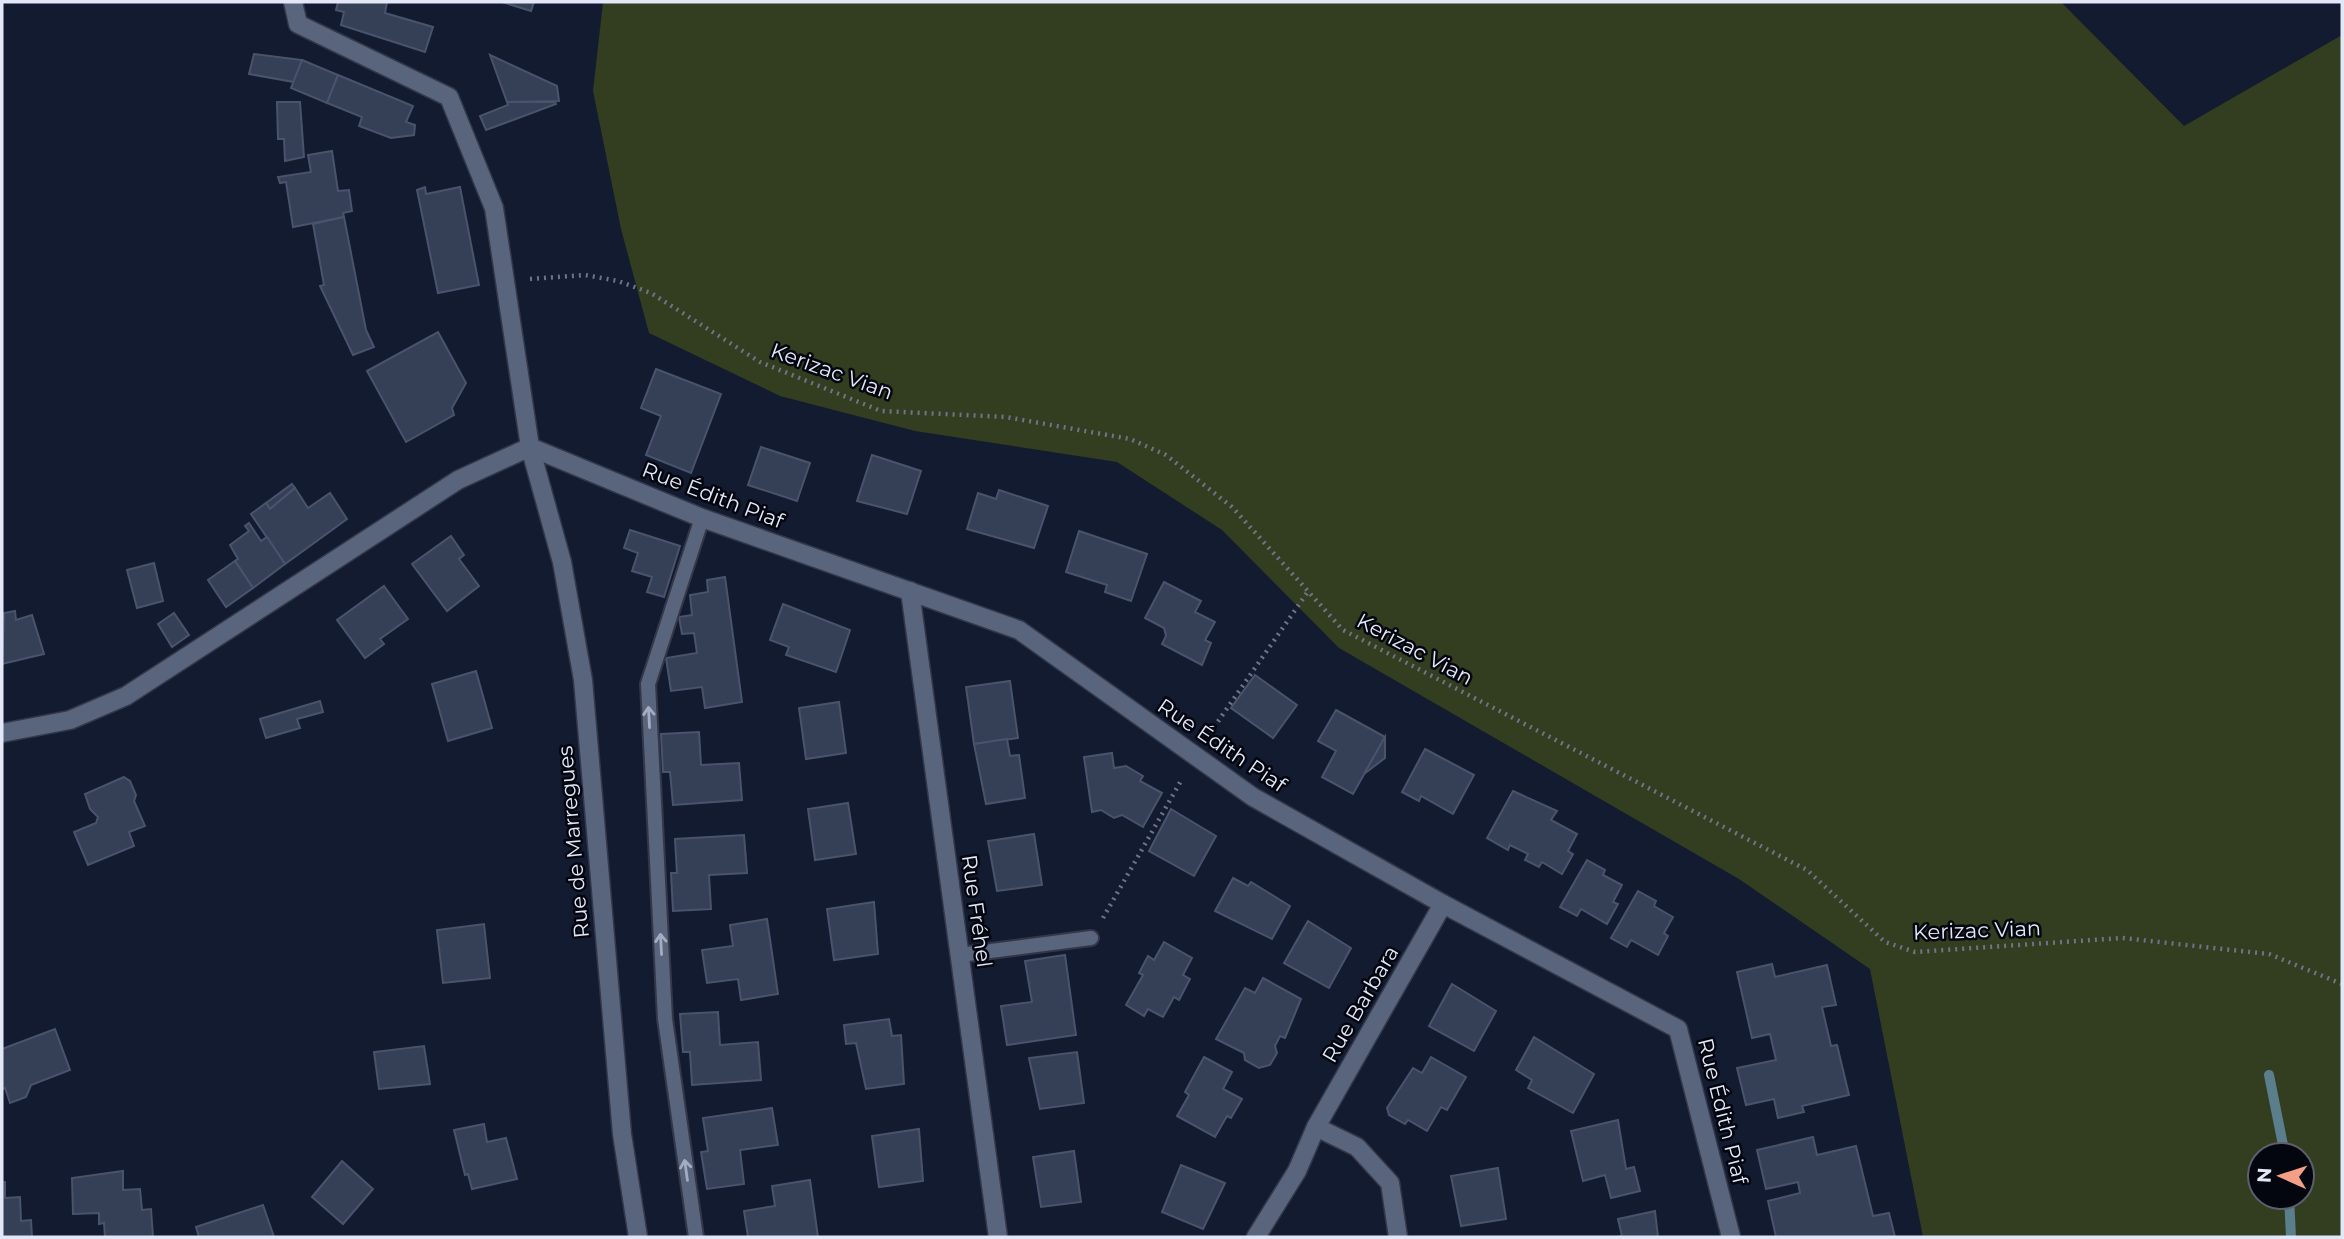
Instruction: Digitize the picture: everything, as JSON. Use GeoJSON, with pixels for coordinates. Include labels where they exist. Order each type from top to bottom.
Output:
{"type":"FeatureCollection","features":[{"type":"Feature","properties":{"kind":"street","name":"Rue de Marregues"},"geometry":{"type":"LineString","coordinates":[[293,2],[298,24],[449,97],[494,208],[530,447],[562,562],[583,680],[622,1134],[638,1237]]}},
{"type":"Feature","properties":{"kind":"street","name":"Rue Édith Piaf"},"geometry":{"type":"LineString","coordinates":[[530,447],[702,518],[1019,630],[1253,797],[1443,904],[1678,1029],[1731,1237]]}},
{"type":"Feature","properties":{"kind":"street"},"geometry":{"type":"LineString","coordinates":[[2,733],[70,720],[126,696],[458,480],[530,447]]}},
{"type":"Feature","properties":{"kind":"street","name":"Rue Fréhel"},"geometry":{"type":"LineString","coordinates":[[910,591],[998,1237]]}},
{"type":"Feature","properties":{"kind":"street","name":"Rue Barbara"},"geometry":{"type":"LineString","coordinates":[[1256,1237],[1297,1171],[1316,1127],[1443,904]]}},
{"type":"Feature","properties":{"kind":"street"},"geometry":{"type":"LineString","coordinates":[[1316,1127],[1357,1147],[1390,1183],[1398,1237]]}},
{"type":"Feature","properties":{"kind":"lane"},"geometry":{"type":"LineString","coordinates":[[696,1237],[665,1018],[648,684],[702,518]]}},
{"type":"Feature","properties":{"kind":"lane"},"geometry":{"type":"LineString","coordinates":[[960,955],[1091,938]]}},
{"type":"Feature","properties":{"kind":"path","name":"Kerizac Vian"},"geometry":{"type":"LineString","coordinates":[[503,281],[585,275],[618,281],[651,293],[760,362],[881,411],[1006,417],[1130,439],[1166,455],[1232,507],[1343,630],[1807,870],[1885,942],[1915,952],[2122,938],[2256,951],[2295,962],[2342,984]]}},
{"type":"Feature","properties":{"kind":"green space"},"geometry":{"type":"Polygon","coordinates":[[[603,2],[2061,2],[2184,126],[2342,35],[2342,1237],[1923,1237],[1870,969],[1739,879],[1339,648],[1222,530],[1117,462],[915,431],[780,396],[649,333],[621,229],[593,91],[603,2]]]}},
{"type":"Feature","properties":{"kind":"building"},"geometry":{"type":"Polygon","coordinates":[[[338,2],[387,2],[385,13],[433,27],[425,52],[341,25],[344,12],[336,10],[338,2]]]}},
{"type":"Feature","properties":{"kind":"building"},"geometry":{"type":"Polygon","coordinates":[[[502,2],[534,2],[531,11],[502,2]]]}},
{"type":"Feature","properties":{"kind":"building"},"geometry":{"type":"Polygon","coordinates":[[[254,54],[302,60],[294,82],[249,74],[254,54]]]}},
{"type":"Feature","properties":{"kind":"building"},"geometry":{"type":"Polygon","coordinates":[[[490,55],[557,86],[559,101],[507,102],[490,55]]]}},
{"type":"Feature","properties":{"kind":"building"},"geometry":{"type":"Polygon","coordinates":[[[302,60],[338,75],[327,103],[291,88],[302,60]]]}},
{"type":"Feature","properties":{"kind":"building"},"geometry":{"type":"Polygon","coordinates":[[[338,75],[413,106],[406,122],[415,125],[414,135],[391,138],[359,126],[362,117],[327,103],[338,75]]]}},
{"type":"Feature","properties":{"kind":"building"},"geometry":{"type":"Polygon","coordinates":[[[277,102],[300,102],[304,157],[285,161],[284,139],[278,139],[277,102]]]}},
{"type":"Feature","properties":{"kind":"building"},"geometry":{"type":"Polygon","coordinates":[[[507,102],[556,104],[486,130],[480,116],[508,105],[507,102]]]}},
{"type":"Feature","properties":{"kind":"building"},"geometry":{"type":"Polygon","coordinates":[[[332,151],[338,191],[349,190],[352,211],[343,213],[344,217],[293,227],[286,182],[280,183],[278,177],[311,172],[308,155],[332,151]]]}},
{"type":"Feature","properties":{"kind":"building"},"geometry":{"type":"Polygon","coordinates":[[[425,187],[426,194],[460,187],[479,285],[438,293],[417,190],[425,187]]]}},
{"type":"Feature","properties":{"kind":"building"},"geometry":{"type":"Polygon","coordinates":[[[344,217],[366,330],[374,347],[353,355],[320,286],[324,285],[313,224],[344,217]]]}},
{"type":"Feature","properties":{"kind":"building"},"geometry":{"type":"Polygon","coordinates":[[[438,332],[466,383],[452,408],[454,415],[406,442],[367,371],[438,332]]]}},
{"type":"Feature","properties":{"kind":"building"},"geometry":{"type":"Polygon","coordinates":[[[656,369],[721,394],[691,473],[646,455],[661,416],[641,408],[656,369]]]}},
{"type":"Feature","properties":{"kind":"building"},"geometry":{"type":"Polygon","coordinates":[[[761,447],[810,463],[797,501],[748,485],[761,447]]]}},
{"type":"Feature","properties":{"kind":"building"},"geometry":{"type":"Polygon","coordinates":[[[872,455],[921,471],[907,514],[857,501],[872,455]]]}},
{"type":"Feature","properties":{"kind":"building"},"geometry":{"type":"Polygon","coordinates":[[[292,484],[295,488],[270,509],[266,503],[292,484]]]}},
{"type":"Feature","properties":{"kind":"building"},"geometry":{"type":"Polygon","coordinates":[[[295,488],[308,508],[330,493],[347,519],[285,564],[251,514],[266,503],[270,509],[295,488]]]}},
{"type":"Feature","properties":{"kind":"building"},"geometry":{"type":"Polygon","coordinates":[[[999,490],[1048,506],[1034,548],[967,529],[978,493],[996,499],[999,490]]]}},
{"type":"Feature","properties":{"kind":"building"},"geometry":{"type":"Polygon","coordinates":[[[249,523],[261,541],[267,537],[285,564],[253,588],[235,561],[238,559],[230,545],[249,531],[245,526],[249,523]]]}},
{"type":"Feature","properties":{"kind":"building"},"geometry":{"type":"Polygon","coordinates":[[[630,530],[680,546],[664,597],[647,592],[652,577],[632,571],[638,553],[624,548],[630,530]]]}},
{"type":"Feature","properties":{"kind":"building"},"geometry":{"type":"Polygon","coordinates":[[[1079,531],[1147,554],[1131,601],[1105,592],[1107,585],[1066,572],[1079,531]]]}},
{"type":"Feature","properties":{"kind":"building"},"geometry":{"type":"Polygon","coordinates":[[[451,536],[464,555],[459,559],[479,586],[447,611],[412,564],[451,536]]]}},
{"type":"Feature","properties":{"kind":"building"},"geometry":{"type":"Polygon","coordinates":[[[235,561],[253,588],[226,607],[208,580],[235,561]]]}},
{"type":"Feature","properties":{"kind":"building"},"geometry":{"type":"Polygon","coordinates":[[[154,563],[163,601],[137,608],[127,570],[154,563]]]}},
{"type":"Feature","properties":{"kind":"building"},"geometry":{"type":"Polygon","coordinates":[[[725,577],[742,702],[705,708],[702,687],[671,691],[666,658],[697,653],[694,633],[682,634],[679,617],[692,615],[690,595],[708,592],[707,580],[725,577]]]}},
{"type":"Feature","properties":{"kind":"building"},"geometry":{"type":"Polygon","coordinates":[[[1164,582],[1201,601],[1195,612],[1215,622],[1205,640],[1211,643],[1202,665],[1162,644],[1166,636],[1164,628],[1145,618],[1164,582]]]}},
{"type":"Feature","properties":{"kind":"building"},"geometry":{"type":"Polygon","coordinates":[[[384,586],[408,619],[380,639],[384,644],[365,658],[337,620],[384,586]]]}},
{"type":"Feature","properties":{"kind":"building"},"geometry":{"type":"Polygon","coordinates":[[[783,604],[850,630],[836,672],[786,655],[789,647],[770,640],[783,604]]]}},
{"type":"Feature","properties":{"kind":"building"},"geometry":{"type":"Polygon","coordinates":[[[15,611],[16,620],[32,615],[44,654],[2,664],[4,613],[15,611]]]}},
{"type":"Feature","properties":{"kind":"building"},"geometry":{"type":"Polygon","coordinates":[[[174,613],[189,635],[172,647],[158,624],[174,613]]]}},
{"type":"Feature","properties":{"kind":"building"},"geometry":{"type":"Polygon","coordinates":[[[476,671],[492,728],[448,741],[432,684],[476,671]]]}},
{"type":"Feature","properties":{"kind":"building"},"geometry":{"type":"Polygon","coordinates":[[[1255,675],[1297,705],[1273,738],[1231,708],[1255,675]]]}},
{"type":"Feature","properties":{"kind":"building"},"geometry":{"type":"Polygon","coordinates":[[[1010,681],[1018,738],[974,744],[966,687],[1010,681]]]}},
{"type":"Feature","properties":{"kind":"building"},"geometry":{"type":"Polygon","coordinates":[[[320,701],[323,712],[297,719],[300,728],[266,738],[260,719],[320,701]]]}},
{"type":"Feature","properties":{"kind":"building"},"geometry":{"type":"Polygon","coordinates":[[[839,702],[846,753],[806,759],[799,708],[839,702]]]}},
{"type":"Feature","properties":{"kind":"building"},"geometry":{"type":"Polygon","coordinates":[[[1336,710],[1385,737],[1353,794],[1322,777],[1336,751],[1318,741],[1336,710]]]}},
{"type":"Feature","properties":{"kind":"building"},"geometry":{"type":"Polygon","coordinates":[[[699,732],[701,765],[739,763],[742,800],[673,805],[670,772],[663,772],[661,734],[699,732]]]}},
{"type":"Feature","properties":{"kind":"building"},"geometry":{"type":"Polygon","coordinates":[[[1385,737],[1385,758],[1364,774],[1385,737]]]}},
{"type":"Feature","properties":{"kind":"building"},"geometry":{"type":"Polygon","coordinates":[[[1007,739],[1010,756],[1019,755],[1025,798],[986,804],[974,744],[1007,739]]]}},
{"type":"Feature","properties":{"kind":"building"},"geometry":{"type":"Polygon","coordinates":[[[1425,749],[1474,775],[1453,814],[1421,796],[1419,801],[1402,792],[1425,749]]]}},
{"type":"Feature","properties":{"kind":"building"},"geometry":{"type":"Polygon","coordinates":[[[1112,753],[1114,768],[1126,766],[1143,776],[1140,781],[1162,793],[1143,827],[1122,815],[1114,818],[1101,810],[1092,812],[1084,757],[1112,753]]]}},
{"type":"Feature","properties":{"kind":"building"},"geometry":{"type":"Polygon","coordinates":[[[124,777],[130,781],[136,795],[134,801],[145,826],[129,832],[134,846],[88,865],[74,832],[96,823],[98,817],[90,809],[85,794],[124,777]]]}},
{"type":"Feature","properties":{"kind":"building"},"geometry":{"type":"Polygon","coordinates":[[[1513,791],[1557,811],[1551,820],[1577,834],[1568,851],[1573,854],[1562,874],[1542,862],[1539,867],[1525,860],[1528,854],[1510,845],[1508,850],[1487,838],[1513,791]]]}},
{"type":"Feature","properties":{"kind":"building"},"geometry":{"type":"Polygon","coordinates":[[[848,803],[856,854],[815,860],[808,809],[848,803]]]}},
{"type":"Feature","properties":{"kind":"building"},"geometry":{"type":"Polygon","coordinates":[[[1171,809],[1216,836],[1194,876],[1149,851],[1171,809]]]}},
{"type":"Feature","properties":{"kind":"building"},"geometry":{"type":"Polygon","coordinates":[[[1034,834],[1042,885],[997,891],[988,841],[1034,834]]]}},
{"type":"Feature","properties":{"kind":"building"},"geometry":{"type":"Polygon","coordinates":[[[744,835],[747,873],[709,875],[711,909],[673,911],[671,873],[677,873],[675,839],[744,835]]]}},
{"type":"Feature","properties":{"kind":"building"},"geometry":{"type":"Polygon","coordinates":[[[1587,860],[1605,870],[1603,875],[1622,885],[1613,902],[1618,904],[1607,924],[1581,909],[1577,916],[1560,907],[1587,860]]]}},
{"type":"Feature","properties":{"kind":"building"},"geometry":{"type":"Polygon","coordinates":[[[1233,878],[1248,886],[1251,882],[1290,906],[1272,939],[1215,911],[1233,878]]]}},
{"type":"Feature","properties":{"kind":"building"},"geometry":{"type":"Polygon","coordinates":[[[1638,891],[1656,901],[1654,906],[1673,917],[1664,933],[1668,936],[1658,955],[1631,940],[1627,947],[1611,938],[1638,891]]]}},
{"type":"Feature","properties":{"kind":"building"},"geometry":{"type":"Polygon","coordinates":[[[874,902],[878,954],[834,960],[827,909],[874,902]]]}},
{"type":"Feature","properties":{"kind":"building"},"geometry":{"type":"Polygon","coordinates":[[[767,919],[778,994],[741,1000],[738,979],[707,983],[702,950],[733,946],[730,925],[767,919]]]}},
{"type":"Feature","properties":{"kind":"building"},"geometry":{"type":"Polygon","coordinates":[[[1308,921],[1351,948],[1329,988],[1284,963],[1308,921]]]}},
{"type":"Feature","properties":{"kind":"building"},"geometry":{"type":"Polygon","coordinates":[[[484,924],[490,978],[443,983],[437,930],[484,924]]]}},
{"type":"Feature","properties":{"kind":"building"},"geometry":{"type":"Polygon","coordinates":[[[1164,942],[1192,958],[1183,975],[1190,979],[1179,1000],[1174,997],[1163,1017],[1148,1009],[1144,1016],[1126,1005],[1143,975],[1139,973],[1148,956],[1154,960],[1164,942]]]}},
{"type":"Feature","properties":{"kind":"building"},"geometry":{"type":"Polygon","coordinates":[[[1065,955],[1076,1035],[1007,1045],[1001,1006],[1032,1002],[1025,961],[1065,955]]]}},
{"type":"Feature","properties":{"kind":"building"},"geometry":{"type":"Polygon","coordinates":[[[1772,964],[1775,977],[1827,965],[1836,1005],[1822,1007],[1831,1046],[1837,1045],[1849,1095],[1802,1106],[1804,1112],[1778,1118],[1774,1099],[1746,1105],[1737,1068],[1776,1060],[1770,1034],[1752,1038],[1737,972],[1772,964]]]}},
{"type":"Feature","properties":{"kind":"building"},"geometry":{"type":"Polygon","coordinates":[[[1263,978],[1301,999],[1285,1038],[1280,1036],[1275,1046],[1277,1053],[1270,1065],[1259,1068],[1245,1060],[1244,1053],[1216,1039],[1245,988],[1255,993],[1263,978]]]}},
{"type":"Feature","properties":{"kind":"building"},"geometry":{"type":"Polygon","coordinates":[[[1452,984],[1496,1011],[1474,1051],[1429,1026],[1452,984]]]}},
{"type":"Feature","properties":{"kind":"building"},"geometry":{"type":"Polygon","coordinates":[[[718,1012],[720,1045],[758,1042],[761,1080],[692,1085],[690,1052],[683,1052],[680,1014],[718,1012]]]}},
{"type":"Feature","properties":{"kind":"building"},"geometry":{"type":"Polygon","coordinates":[[[889,1019],[892,1036],[901,1035],[904,1084],[866,1089],[856,1043],[846,1044],[844,1025],[889,1019]]]}},
{"type":"Feature","properties":{"kind":"building"},"geometry":{"type":"Polygon","coordinates":[[[55,1029],[70,1070],[31,1085],[26,1097],[10,1103],[5,1088],[2,1089],[2,1049],[55,1029]]]}},
{"type":"Feature","properties":{"kind":"building"},"geometry":{"type":"Polygon","coordinates":[[[1534,1037],[1594,1074],[1573,1113],[1528,1088],[1532,1080],[1516,1070],[1534,1037]]]}},
{"type":"Feature","properties":{"kind":"building"},"geometry":{"type":"Polygon","coordinates":[[[424,1046],[430,1084],[379,1089],[374,1052],[424,1046]]]}},
{"type":"Feature","properties":{"kind":"building"},"geometry":{"type":"Polygon","coordinates":[[[1077,1052],[1084,1103],[1040,1109],[1029,1058],[1077,1052]]]}},
{"type":"Feature","properties":{"kind":"building"},"geometry":{"type":"Polygon","coordinates":[[[1204,1057],[1232,1072],[1223,1089],[1242,1099],[1231,1118],[1227,1116],[1215,1137],[1177,1116],[1189,1095],[1185,1092],[1204,1057]]]}},
{"type":"Feature","properties":{"kind":"building"},"geometry":{"type":"Polygon","coordinates":[[[1431,1057],[1466,1077],[1447,1110],[1441,1107],[1427,1131],[1408,1120],[1405,1124],[1389,1115],[1387,1108],[1413,1068],[1422,1073],[1431,1057]]]}},
{"type":"Feature","properties":{"kind":"building"},"geometry":{"type":"Polygon","coordinates":[[[772,1108],[778,1145],[740,1150],[744,1184],[707,1189],[701,1152],[708,1151],[703,1118],[772,1108]]]}},
{"type":"Feature","properties":{"kind":"building"},"geometry":{"type":"Polygon","coordinates":[[[1618,1120],[1626,1169],[1634,1167],[1640,1191],[1611,1198],[1605,1175],[1583,1181],[1571,1131],[1618,1120]]]}},
{"type":"Feature","properties":{"kind":"building"},"geometry":{"type":"Polygon","coordinates":[[[484,1124],[487,1142],[506,1138],[517,1179],[472,1189],[468,1174],[465,1175],[454,1130],[484,1124]]]}},
{"type":"Feature","properties":{"kind":"building"},"geometry":{"type":"Polygon","coordinates":[[[919,1129],[923,1181],[879,1187],[872,1136],[919,1129]]]}},
{"type":"Feature","properties":{"kind":"building"},"geometry":{"type":"Polygon","coordinates":[[[1813,1137],[1817,1155],[1856,1146],[1873,1216],[1889,1213],[1895,1237],[1776,1237],[1768,1201],[1800,1193],[1798,1182],[1766,1189],[1757,1150],[1813,1137]]]}},
{"type":"Feature","properties":{"kind":"building"},"geometry":{"type":"Polygon","coordinates":[[[1074,1151],[1081,1202],[1041,1207],[1033,1157],[1074,1151]]]}},
{"type":"Feature","properties":{"kind":"building"},"geometry":{"type":"Polygon","coordinates":[[[342,1161],[373,1189],[343,1224],[312,1197],[342,1161]]]}},
{"type":"Feature","properties":{"kind":"building"},"geometry":{"type":"Polygon","coordinates":[[[1181,1165],[1225,1183],[1203,1229],[1162,1212],[1181,1165]]]}},
{"type":"Feature","properties":{"kind":"building"},"geometry":{"type":"Polygon","coordinates":[[[1498,1168],[1506,1219],[1461,1226],[1451,1176],[1498,1168]]]}},
{"type":"Feature","properties":{"kind":"building"},"geometry":{"type":"Polygon","coordinates":[[[123,1171],[123,1190],[140,1189],[142,1210],[151,1209],[153,1237],[105,1237],[104,1223],[99,1224],[99,1213],[73,1214],[72,1178],[123,1171]]]}},
{"type":"Feature","properties":{"kind":"building"},"geometry":{"type":"Polygon","coordinates":[[[810,1180],[818,1237],[748,1237],[744,1211],[775,1206],[772,1186],[810,1180]]]}},
{"type":"Feature","properties":{"kind":"building"},"geometry":{"type":"Polygon","coordinates":[[[2,1182],[5,1182],[5,1198],[20,1197],[21,1221],[31,1220],[32,1237],[2,1237],[2,1182]]]}},
{"type":"Feature","properties":{"kind":"building"},"geometry":{"type":"Polygon","coordinates":[[[263,1205],[274,1237],[199,1237],[196,1227],[263,1205]]]}},
{"type":"Feature","properties":{"kind":"building"},"geometry":{"type":"Polygon","coordinates":[[[1655,1211],[1658,1237],[1616,1237],[1622,1236],[1618,1219],[1655,1211]]]}},
{"type":"Feature","properties":{"kind":"waterway"},"geometry":{"type":"LineString","coordinates":[[2269,1075],[2282,1141]]}},
{"type":"Feature","properties":{"kind":"waterway"},"geometry":{"type":"LineString","coordinates":[[2290,1211],[2291,1237]]}}]}
